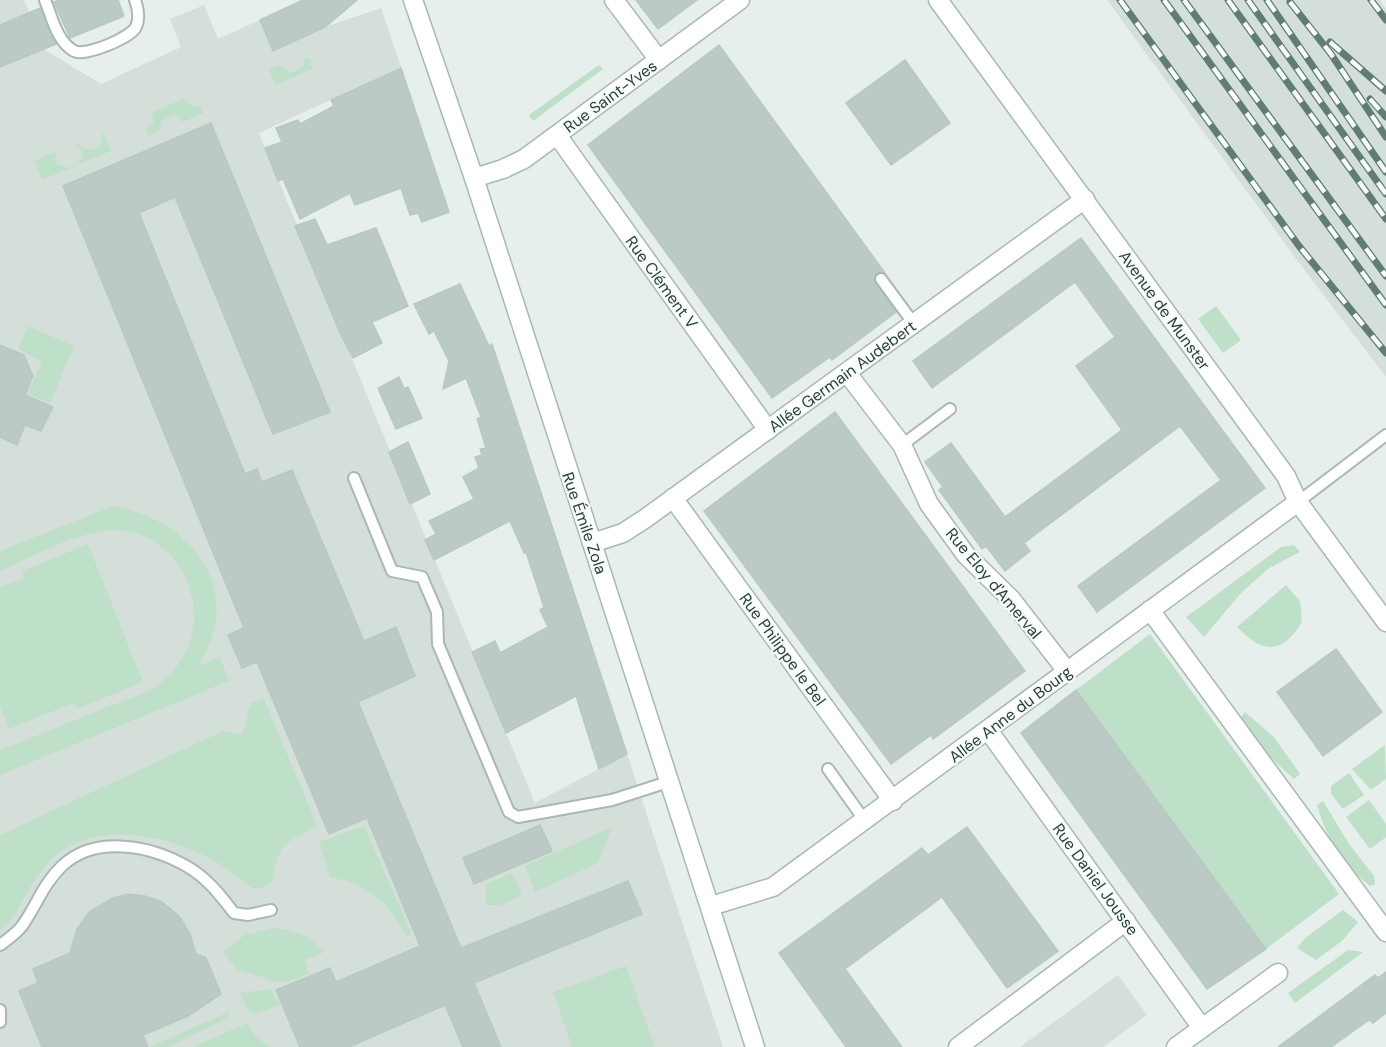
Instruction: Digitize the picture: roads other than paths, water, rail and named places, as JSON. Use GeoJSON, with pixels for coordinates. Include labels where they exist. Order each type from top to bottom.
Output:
{"type":"FeatureCollection","features":[{"type":"Feature","properties":{"kind":"street","name":"Rue Émile Zola"},"geometry":{"type":"LineString","coordinates":[[413,0],[474,178],[671,781],[755,1047]]}},
{"type":"Feature","properties":{"kind":"street"},"geometry":{"type":"LineString","coordinates":[[614,0],[658,60]]}},
{"type":"Feature","properties":{"kind":"street","name":"Rue Saint-Yves"},"geometry":{"type":"LineString","coordinates":[[474,178],[503,170],[524,159],[740,0]]}},
{"type":"Feature","properties":{"kind":"street","name":"Avenue de Munster"},"geometry":{"type":"LineString","coordinates":[[938,0],[1286,476],[1298,502],[1386,622]]}},
{"type":"Feature","properties":{"kind":"street","name":"Rue Clément V"},"geometry":{"type":"LineString","coordinates":[[557,135],[768,430]]}},
{"type":"Feature","properties":{"kind":"street","name":"Allée Germain Audebert"},"geometry":{"type":"LineString","coordinates":[[592,543],[623,533],[1085,199]]}},
{"type":"Feature","properties":{"kind":"street","name":"Rue Eloy d'Amerval"},"geometry":{"type":"LineString","coordinates":[[847,373],[902,445],[929,504],[966,555],[1011,599],[1067,671]]}},
{"type":"Feature","properties":{"kind":"street","name":"Rue Philippe le Bel"},"geometry":{"type":"LineString","coordinates":[[673,498],[893,801]]}},
{"type":"Feature","properties":{"kind":"street","name":"Allée Anne du Bourg"},"geometry":{"type":"LineString","coordinates":[[711,906],[773,887],[1298,502]]}},
{"type":"Feature","properties":{"kind":"street"},"geometry":{"type":"LineString","coordinates":[[1150,610],[1386,932]]}},
{"type":"Feature","properties":{"kind":"street","name":"Rue Daniel Jousse"},"geometry":{"type":"LineString","coordinates":[[988,730],[1202,1028]]}},
{"type":"Feature","properties":{"kind":"street"},"geometry":{"type":"LineString","coordinates":[[958,1047],[1126,921]]}},
{"type":"Feature","properties":{"kind":"street"},"geometry":{"type":"LineString","coordinates":[[1176,1047],[1278,973]]}},
{"type":"Feature","properties":{"kind":"lane"},"geometry":{"type":"LineString","coordinates":[[45,0],[63,42],[75,52],[85,54],[127,36],[136,27],[139,10],[135,0]]}},
{"type":"Feature","properties":{"kind":"lane"},"geometry":{"type":"LineString","coordinates":[[881,279],[914,324]]}},
{"type":"Feature","properties":{"kind":"lane"},"geometry":{"type":"LineString","coordinates":[[902,445],[950,409]]}},
{"type":"Feature","properties":{"kind":"lane"},"geometry":{"type":"LineString","coordinates":[[1298,502],[1386,435]]}},
{"type":"Feature","properties":{"kind":"lane"},"geometry":{"type":"LineString","coordinates":[[354,478],[392,571],[422,577],[437,612],[438,644],[509,812],[518,817],[612,800],[671,781]]}},
{"type":"Feature","properties":{"kind":"lane"},"geometry":{"type":"LineString","coordinates":[[828,769],[865,821]]}},
{"type":"Feature","properties":{"kind":"lane"},"geometry":{"type":"LineString","coordinates":[[0,945],[23,925],[50,878],[64,864],[82,854],[107,847],[135,847],[189,868],[216,891],[234,913],[248,915],[271,910]]}},
{"type":"Feature","properties":{"kind":"lane"},"geometry":{"type":"LineString","coordinates":[[0,1010],[0,1022]]}},
{"type":"Feature","properties":{"kind":"railway"},"geometry":{"type":"LineString","coordinates":[[1120,0],[1299,246],[1386,353]]}},
{"type":"Feature","properties":{"kind":"railway"},"geometry":{"type":"LineString","coordinates":[[1164,0],[1386,305]]}},
{"type":"Feature","properties":{"kind":"railway"},"geometry":{"type":"LineString","coordinates":[[1184,0],[1386,276]]}},
{"type":"Feature","properties":{"kind":"railway"},"geometry":{"type":"LineString","coordinates":[[1228,0],[1386,219]]}},
{"type":"Feature","properties":{"kind":"railway"},"geometry":{"type":"LineString","coordinates":[[1248,0],[1386,194]]}},
{"type":"Feature","properties":{"kind":"railway"},"geometry":{"type":"LineString","coordinates":[[1267,0],[1386,172]]}},
{"type":"Feature","properties":{"kind":"railway"},"geometry":{"type":"LineString","coordinates":[[1371,0],[1386,20]]}},
{"type":"Feature","properties":{"kind":"railway"},"geometry":{"type":"LineString","coordinates":[[1290,2],[1331,54],[1386,137]]}},
{"type":"Feature","properties":{"kind":"railway"},"geometry":{"type":"LineString","coordinates":[[1330,42],[1386,91]]}},
{"type":"Feature","properties":{"kind":"railway"},"geometry":{"type":"LineString","coordinates":[[1370,99],[1386,117]]}}]}
